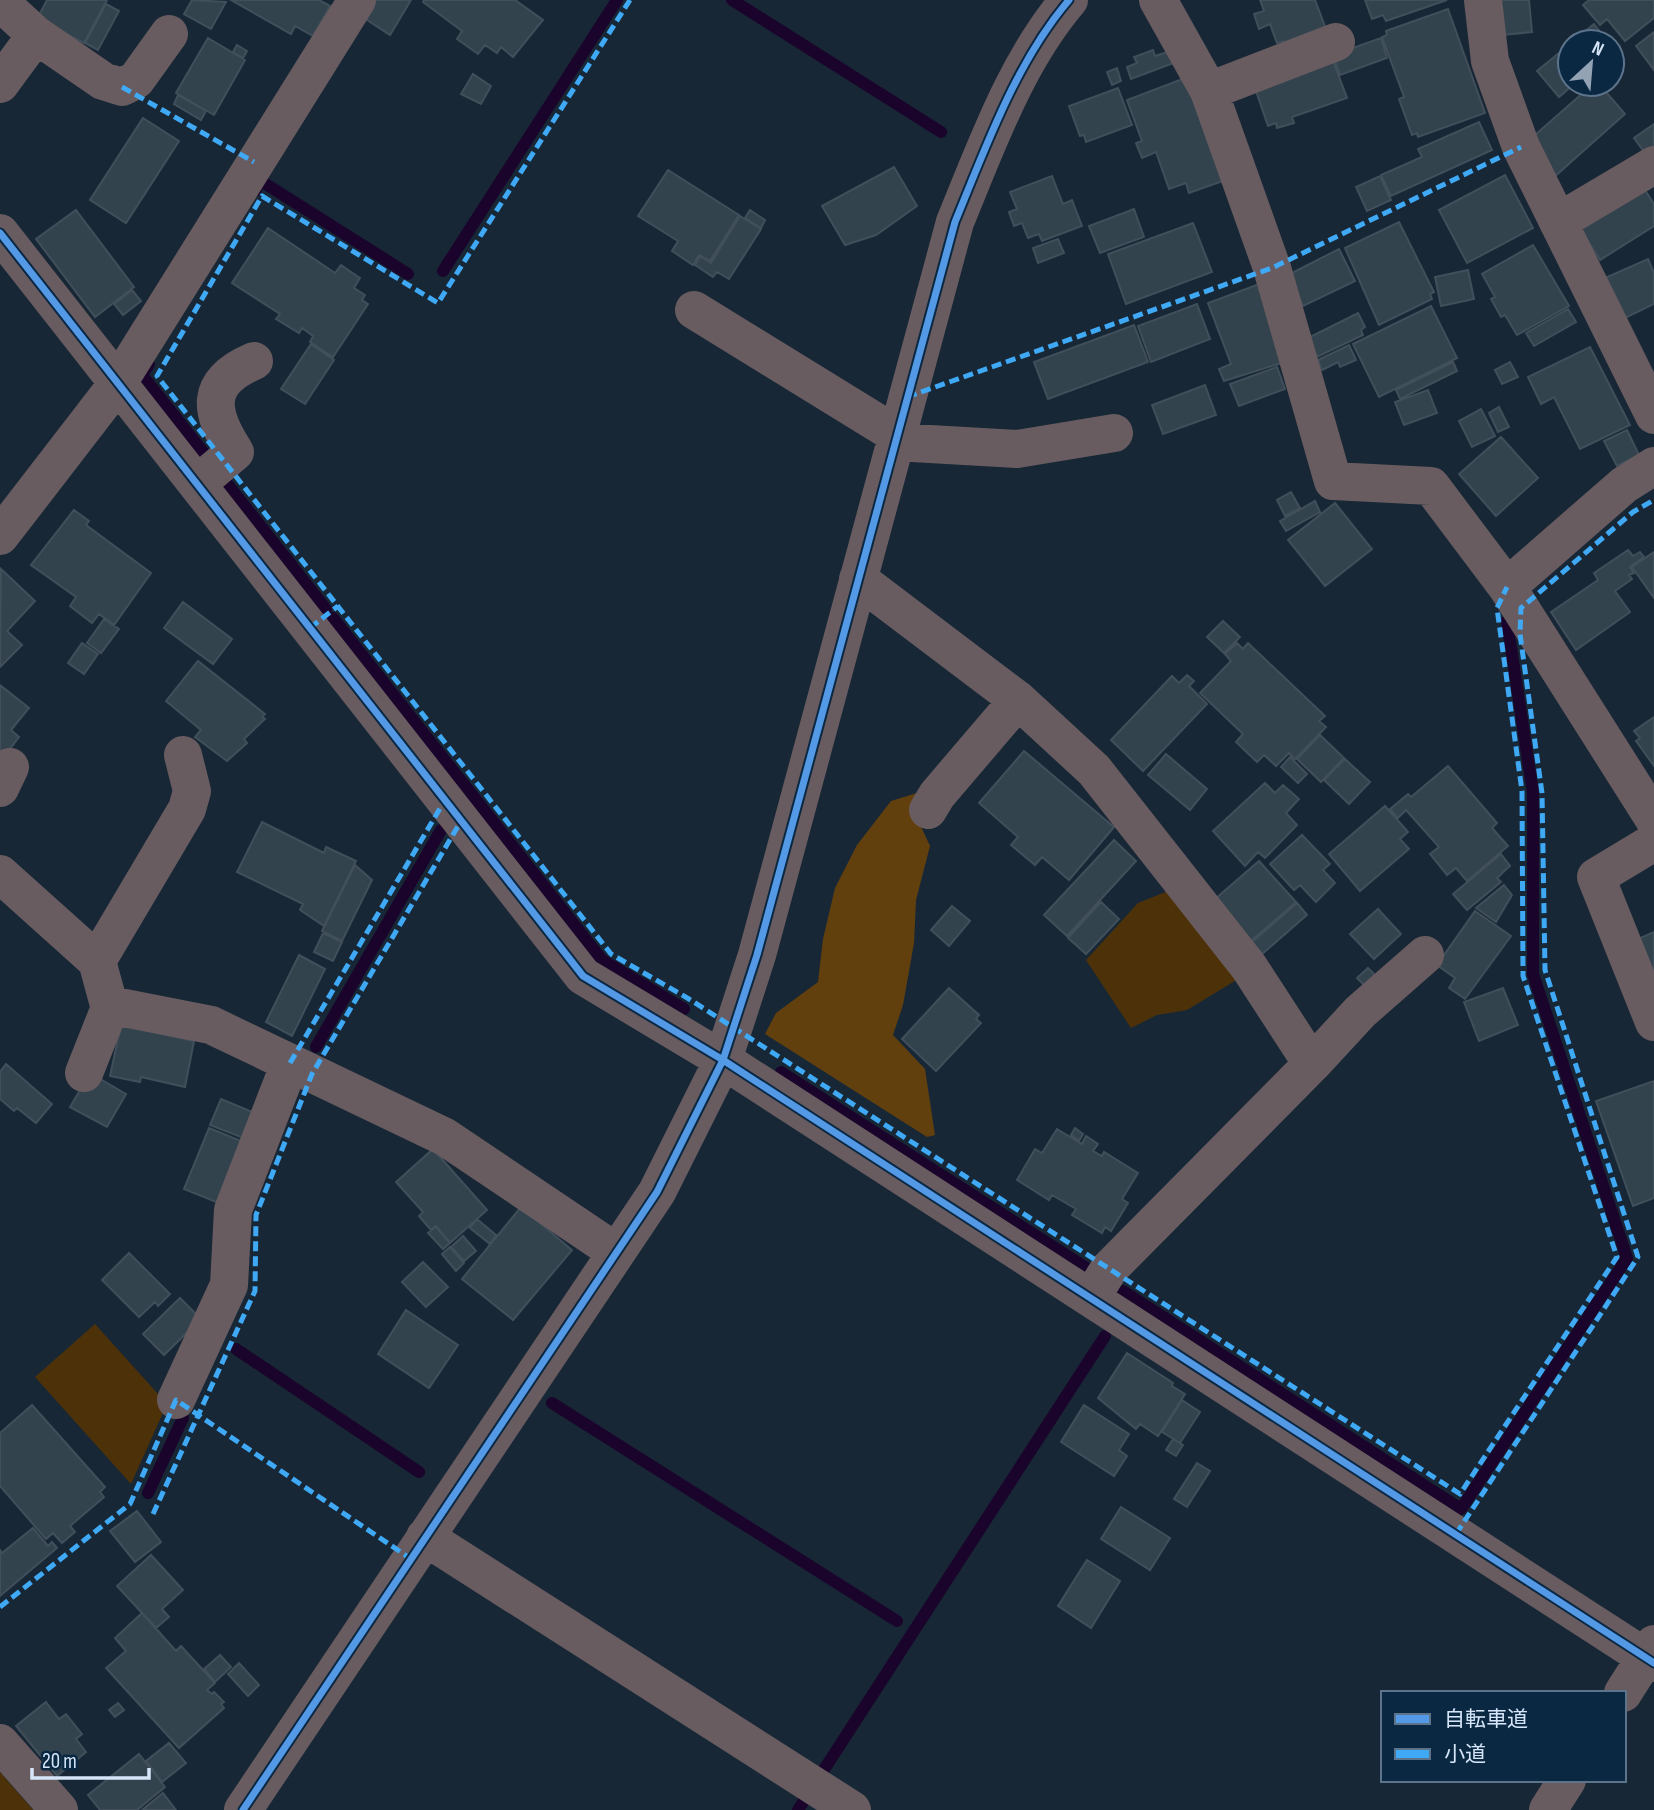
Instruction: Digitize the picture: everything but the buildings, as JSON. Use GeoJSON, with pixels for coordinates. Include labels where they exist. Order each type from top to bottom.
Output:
{"type":"FeatureCollection","features":[{"type":"Feature","properties":{"kind":"street"},"geometry":{"type":"LineString","coordinates":[[0,536],[118,383],[357,0]]}},
{"type":"Feature","properties":{"kind":"street"},"geometry":{"type":"LineString","coordinates":[[243,1810],[657,1192],[723,1060],[757,955],[955,222],[988,142],[1024,68],[1069,0]]}},
{"type":"Feature","properties":{"kind":"street"},"geometry":{"type":"LineString","coordinates":[[1158,0],[1209,91],[1272,268],[1333,481],[1431,486],[1507,587],[1654,818]]}},
{"type":"Feature","properties":{"kind":"street"},"geometry":{"type":"LineString","coordinates":[[1483,0],[1490,61],[1521,147],[1654,415]]}},
{"type":"Feature","properties":{"kind":"street"},"geometry":{"type":"LineString","coordinates":[[0,2],[36,35],[103,81],[122,87],[136,80],[169,34]]}},
{"type":"Feature","properties":{"kind":"street"},"geometry":{"type":"LineString","coordinates":[[0,85],[36,35]]}},
{"type":"Feature","properties":{"kind":"street"},"geometry":{"type":"LineString","coordinates":[[1209,91],[1336,42]]}},
{"type":"Feature","properties":{"kind":"street"},"geometry":{"type":"LineString","coordinates":[[1558,222],[1654,165]]}},
{"type":"Feature","properties":{"kind":"street"},"geometry":{"type":"LineString","coordinates":[[0,233],[583,976],[723,1060],[1651,1655],[1624,1691]]}},
{"type":"Feature","properties":{"kind":"street"},"geometry":{"type":"LineString","coordinates":[[694,310],[896,439],[1017,449],[1114,433]]}},
{"type":"Feature","properties":{"kind":"street"},"geometry":{"type":"LineString","coordinates":[[197,484],[235,452],[219,426],[214,405],[221,383],[232,370],[254,361]]}},
{"type":"Feature","properties":{"kind":"street"},"geometry":{"type":"LineString","coordinates":[[1507,587],[1623,485],[1654,466]]}},
{"type":"Feature","properties":{"kind":"street"},"geometry":{"type":"LineString","coordinates":[[858,579],[1018,700],[1094,770],[1249,967],[1312,1064]]}},
{"type":"Feature","properties":{"kind":"street"},"geometry":{"type":"LineString","coordinates":[[928,810],[937,795],[1018,700]]}},
{"type":"Feature","properties":{"kind":"street"},"geometry":{"type":"LineString","coordinates":[[97,961],[187,809],[192,791],[183,755]]}},
{"type":"Feature","properties":{"kind":"street"},"geometry":{"type":"LineString","coordinates":[[1654,842],[1596,877],[1654,1022]]}},
{"type":"Feature","properties":{"kind":"street"},"geometry":{"type":"LineString","coordinates":[[0,874],[97,961],[111,1005],[84,1073]]}},
{"type":"Feature","properties":{"kind":"street"},"geometry":{"type":"LineString","coordinates":[[1091,1298],[1109,1269],[1360,1012],[1425,955]]}},
{"type":"Feature","properties":{"kind":"street"},"geometry":{"type":"LineString","coordinates":[[111,1005],[211,1025],[445,1137],[616,1252]]}},
{"type":"Feature","properties":{"kind":"street"},"geometry":{"type":"LineString","coordinates":[[176,1400],[229,1285],[233,1210],[290,1063]]}},
{"type":"Feature","properties":{"kind":"street"},"geometry":{"type":"LineString","coordinates":[[425,1537],[852,1810]]}},
{"type":"Feature","properties":{"kind":"street"},"geometry":{"type":"LineString","coordinates":[[0,1743],[59,1810]]}},
{"type":"Feature","properties":{"kind":"street"},"geometry":{"type":"LineString","coordinates":[[1548,1810],[1566,1782]]}},
{"type":"Feature","properties":{"kind":"shaded area"},"geometry":{"type":"Polygon","coordinates":[[[917,793],[917,818],[930,846],[916,900],[914,943],[903,1005],[893,1035],[925,1069],[935,1135],[927,1137],[765,1034],[776,1013],[818,982],[823,939],[835,888],[857,845],[891,801],[917,793]]]}},
{"type":"Feature","properties":{"kind":"shaded area"},"geometry":{"type":"Polygon","coordinates":[[[1173,889],[1243,976],[1187,1010],[1157,1015],[1131,1028],[1086,960],[1138,903],[1173,889]]]}},
{"type":"Feature","properties":{"kind":"shaded area"},"geometry":{"type":"Polygon","coordinates":[[[95,1324],[167,1404],[131,1484],[35,1377],[95,1324]]]}},
{"type":"Feature","properties":{"kind":"shaded area"},"geometry":{"type":"Polygon","coordinates":[[[0,1772],[33,1810],[0,1810],[0,1772]]]}},
{"type":"Feature","properties":{"kind":"waterway"},"geometry":{"type":"LineString","coordinates":[[443,271],[617,0]]}},
{"type":"Feature","properties":{"kind":"waterway"},"geometry":{"type":"LineString","coordinates":[[732,0],[941,132]]}},
{"type":"Feature","properties":{"kind":"waterway"},"geometry":{"type":"LineString","coordinates":[[255,191],[261,181],[408,274]]}},
{"type":"Feature","properties":{"kind":"waterway"},"geometry":{"type":"LineString","coordinates":[[149,364],[142,375],[211,462]]}},
{"type":"Feature","properties":{"kind":"waterway"},"geometry":{"type":"LineString","coordinates":[[221,476],[326,609]]}},
{"type":"Feature","properties":{"kind":"waterway"},"geometry":{"type":"LineString","coordinates":[[333,618],[602,960],[684,1009]]}},
{"type":"Feature","properties":{"kind":"waterway"},"geometry":{"type":"LineString","coordinates":[[1123,1291],[1461,1509],[1627,1258],[1533,974],[1533,793],[1507,621]]}},
{"type":"Feature","properties":{"kind":"waterway"},"geometry":{"type":"LineString","coordinates":[[316,1047],[441,830]]}},
{"type":"Feature","properties":{"kind":"waterway"},"geometry":{"type":"LineString","coordinates":[[781,1072],[1088,1269]]}},
{"type":"Feature","properties":{"kind":"waterway"},"geometry":{"type":"LineString","coordinates":[[825,1768],[1105,1336]]}},
{"type":"Feature","properties":{"kind":"waterway"},"geometry":{"type":"LineString","coordinates":[[236,1349],[419,1472]]}},
{"type":"Feature","properties":{"kind":"waterway"},"geometry":{"type":"LineString","coordinates":[[552,1403],[897,1621]]}},
{"type":"Feature","properties":{"kind":"waterway"},"geometry":{"type":"LineString","coordinates":[[148,1493],[183,1418]]}},
{"type":"Feature","properties":{"kind":"waterway"},"geometry":{"type":"LineString","coordinates":[[798,1810],[806,1798]]}},
{"type":"Feature","properties":{"kind":"marked path"},"geometry":{"type":"LineString","coordinates":[[630,0],[438,303],[262,196],[157,376],[611,954],[689,999],[1460,1494],[1617,1257],[1523,976],[1522,791],[1497,608],[1507,587]]}},
{"type":"Feature","properties":{"kind":"marked path"},"geometry":{"type":"LineString","coordinates":[[122,87],[254,162]]}},
{"type":"Feature","properties":{"kind":"marked path"},"geometry":{"type":"LineString","coordinates":[[907,397],[1272,268],[1521,147]]}},
{"type":"Feature","properties":{"kind":"marked path"},"geometry":{"type":"LineString","coordinates":[[1456,1534],[1638,1257],[1545,970],[1542,793],[1520,634],[1521,608],[1633,512],[1654,500]]}},
{"type":"Feature","properties":{"kind":"marked path"},"geometry":{"type":"LineString","coordinates":[[310,628],[338,606]]}},
{"type":"Feature","properties":{"kind":"marked path"},"geometry":{"type":"LineString","coordinates":[[290,1063],[445,800]]}},
{"type":"Feature","properties":{"kind":"marked path"},"geometry":{"type":"LineString","coordinates":[[153,1514],[255,1291],[256,1215],[312,1074],[461,821]]}},
{"type":"Feature","properties":{"kind":"marked path"},"geometry":{"type":"LineString","coordinates":[[0,1607],[130,1504],[176,1400],[411,1559]]}},
{"type":"Feature","properties":{"kind":"cycle path"},"geometry":{"type":"LineString","coordinates":[[243,1810],[657,1192],[723,1060],[757,955],[955,222],[1018,78],[1033,50],[1069,0]]}},
{"type":"Feature","properties":{"kind":"cycle path"},"geometry":{"type":"LineString","coordinates":[[0,233],[583,976],[723,1060],[1654,1663]]}}]}
